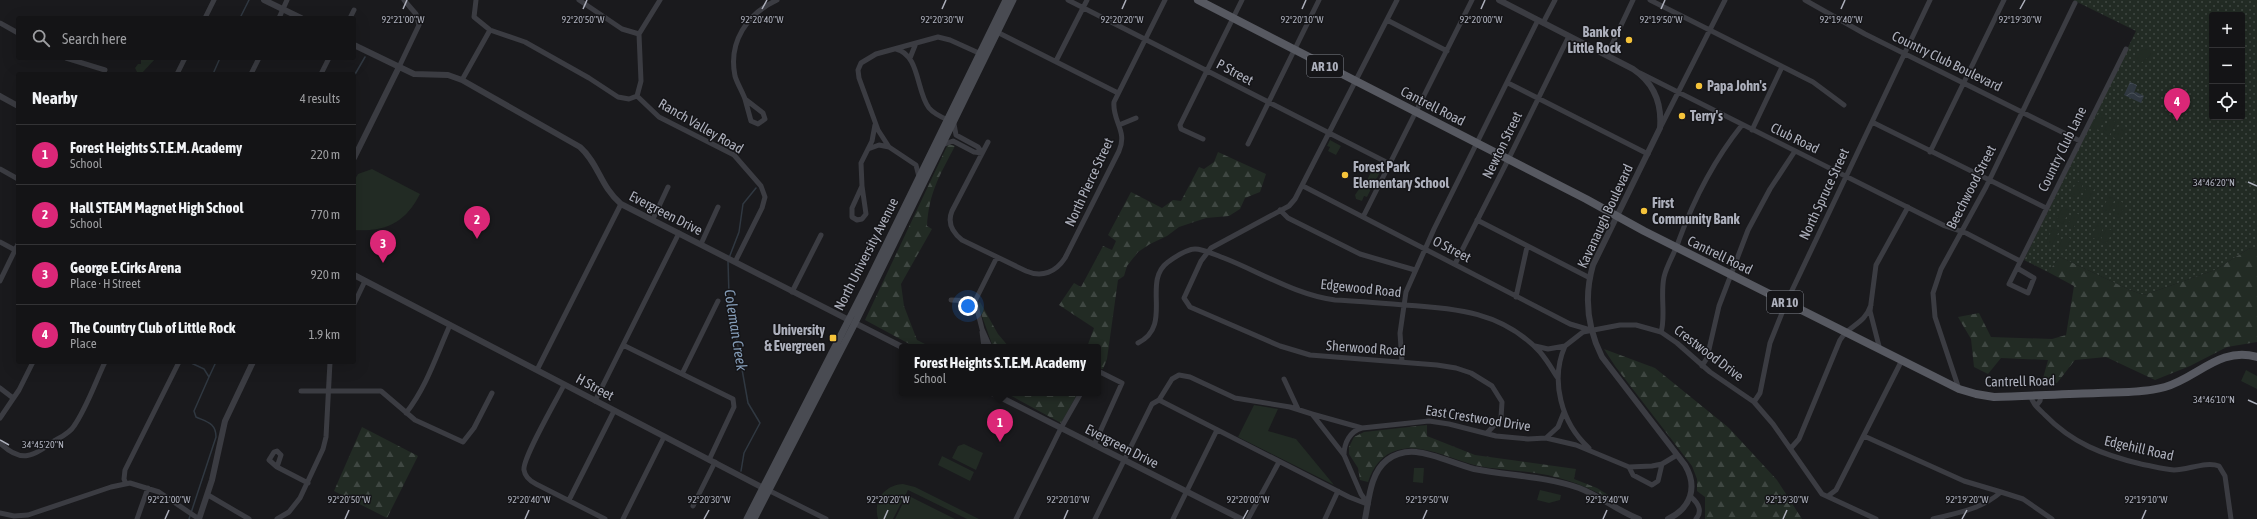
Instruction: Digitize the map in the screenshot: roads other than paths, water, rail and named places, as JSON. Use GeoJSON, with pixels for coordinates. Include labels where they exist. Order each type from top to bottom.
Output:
{"type":"FeatureCollection","features":[{"type":"Feature","properties":{"kind":"main road","name":"North University Avenue"},"geometry":{"type":"LineString","coordinates":[[754,519],[766,489],[941,146],[983,55],[1006,0]]}},
{"type":"Feature","properties":{"kind":"main road","name":"North University Avenue"},"geometry":{"type":"LineString","coordinates":[[983,55],[997,32],[1013,0]]}},
{"type":"Feature","properties":{"kind":"main road","name":"Cantrell Road"},"geometry":{"type":"LineString","coordinates":[[1198,0],[1676,248],[1731,274],[1959,389],[1985,396],[2031,396],[2162,388],[2181,381],[2214,361],[2224,357],[2238,354],[2257,357]]}},
{"type":"Feature","properties":{"kind":"main road","name":"North University Avenue"},"geometry":{"type":"LineString","coordinates":[[851,322],[918,178],[951,122]]}},
{"type":"Feature","properties":{"kind":"main road","name":"North University Avenue"},"geometry":{"type":"LineString","coordinates":[[747,519],[766,489]]}},
{"type":"Feature","properties":{"kind":"street"},"geometry":{"type":"LineString","coordinates":[[206,16],[214,0]]}},
{"type":"Feature","properties":{"kind":"street"},"geometry":{"type":"LineString","coordinates":[[264,0],[297,16]]}},
{"type":"Feature","properties":{"kind":"street"},"geometry":{"type":"LineString","coordinates":[[279,16],[287,0]]}},
{"type":"Feature","properties":{"kind":"street"},"geometry":{"type":"LineString","coordinates":[[356,154],[419,25],[416,14],[404,0]]}},
{"type":"Feature","properties":{"kind":"street"},"geometry":{"type":"LineString","coordinates":[[476,0],[474,17],[477,22],[490,30],[525,42],[589,78],[618,97],[629,99],[637,96],[641,81],[639,34],[660,0]]}},
{"type":"Feature","properties":{"kind":"street"},"geometry":{"type":"LineString","coordinates":[[579,0],[622,29],[639,34]]}},
{"type":"Feature","properties":{"kind":"street"},"geometry":{"type":"LineString","coordinates":[[745,99],[763,113],[765,118],[763,122],[758,124],[751,121],[745,99],[735,77],[734,50],[745,24],[757,11],[777,0]]}},
{"type":"Feature","properties":{"kind":"street","name":"P Street"},"geometry":{"type":"LineString","coordinates":[[1068,0],[1390,164]]}},
{"type":"Feature","properties":{"kind":"street"},"geometry":{"type":"LineString","coordinates":[[1056,61],[1087,0]]}},
{"type":"Feature","properties":{"kind":"street","name":"North Pierce Street"},"geometry":{"type":"LineString","coordinates":[[988,142],[952,211],[950,223],[954,234],[996,257],[1037,274],[1049,272],[1060,265],[1119,151],[1123,139],[1114,106],[1118,93],[1165,0]]}},
{"type":"Feature","properties":{"kind":"street"},"geometry":{"type":"LineString","coordinates":[[1203,139],[1181,129],[1180,125],[1242,0]]}},
{"type":"Feature","properties":{"kind":"street"},"geometry":{"type":"LineString","coordinates":[[1248,144],[1319,0]]}},
{"type":"Feature","properties":{"kind":"street"},"geometry":{"type":"LineString","coordinates":[[1207,252],[1220,242],[1294,201],[1397,0]]}},
{"type":"Feature","properties":{"kind":"street"},"geometry":{"type":"LineString","coordinates":[[1363,217],[1472,0]]}},
{"type":"Feature","properties":{"kind":"street","name":"Kavanaugh Boulevard"},"geometry":{"type":"LineString","coordinates":[[1499,0],[1639,73],[1651,85],[1657,98],[1660,113],[1660,128],[1598,254],[1590,278],[1587,305],[1591,330],[1597,347],[1608,366],[1677,455],[1692,478],[1693,488],[1691,497]]}},
{"type":"Feature","properties":{"kind":"street"},"geometry":{"type":"LineString","coordinates":[[1402,362],[1400,338],[1403,305],[1415,270],[1508,83],[1541,21],[1555,0]]}},
{"type":"Feature","properties":{"kind":"street"},"geometry":{"type":"LineString","coordinates":[[1607,55],[1633,0]]}},
{"type":"Feature","properties":{"kind":"street"},"geometry":{"type":"LineString","coordinates":[[1650,0],[1814,83],[1844,105]]}},
{"type":"Feature","properties":{"kind":"street"},"geometry":{"type":"LineString","coordinates":[[1660,128],[1725,0]]}},
{"type":"Feature","properties":{"kind":"street","name":"Country Club Boulevard"},"geometry":{"type":"LineString","coordinates":[[1805,0],[1816,2],[1864,34],[2080,141]]}},
{"type":"Feature","properties":{"kind":"street","name":"North Spruce Street"},"geometry":{"type":"LineString","coordinates":[[1754,402],[1760,393],[1770,343],[1786,303],[1844,183],[1845,176],[1930,0]]}},
{"type":"Feature","properties":{"kind":"street"},"geometry":{"type":"LineString","coordinates":[[1930,152],[2004,0]]}},
{"type":"Feature","properties":{"kind":"street","name":"Beechwood Street"},"geometry":{"type":"LineString","coordinates":[[1959,389],[1935,317],[1933,293],[1941,269],[1989,179],[2075,3]]}},
{"type":"Feature","properties":{"kind":"street"},"geometry":{"type":"LineString","coordinates":[[351,16],[354,10]]}},
{"type":"Feature","properties":{"kind":"street"},"geometry":{"type":"LineString","coordinates":[[1387,20],[1447,51]]}},
{"type":"Feature","properties":{"kind":"street"},"geometry":{"type":"LineString","coordinates":[[0,23],[16,32]]}},
{"type":"Feature","properties":{"kind":"street"},"geometry":{"type":"LineString","coordinates":[[462,80],[490,30]]}},
{"type":"Feature","properties":{"kind":"street"},"geometry":{"type":"LineString","coordinates":[[997,32],[1118,93]]}},
{"type":"Feature","properties":{"kind":"street","name":"Newton Street"},"geometry":{"type":"LineString","coordinates":[[1455,264],[1569,36]]}},
{"type":"Feature","properties":{"kind":"street"},"geometry":{"type":"LineString","coordinates":[[918,178],[916,165],[890,147],[875,124],[859,78],[860,66],[869,56],[942,37],[983,55]]}},
{"type":"Feature","properties":{"kind":"street"},"geometry":{"type":"LineString","coordinates":[[910,58],[916,43]]}},
{"type":"Feature","properties":{"kind":"street","name":"Evergreen Drive"},"geometry":{"type":"LineString","coordinates":[[356,46],[414,74],[448,75],[462,80],[580,147],[593,162],[606,189],[621,204],[899,346]]}},
{"type":"Feature","properties":{"kind":"street"},"geometry":{"type":"LineString","coordinates":[[896,49],[903,51],[910,58],[928,107],[935,114],[951,122],[956,135],[978,147],[982,153]]}},
{"type":"Feature","properties":{"kind":"street","name":"Country Club Lane"},"geometry":{"type":"LineString","coordinates":[[2017,268],[2034,278],[2028,293],[2009,284],[2126,49]]}},
{"type":"Feature","properties":{"kind":"street"},"geometry":{"type":"LineString","coordinates":[[71,60],[104,72]]}},
{"type":"Feature","properties":{"kind":"street"},"geometry":{"type":"LineString","coordinates":[[178,72],[184,60]]}},
{"type":"Feature","properties":{"kind":"street"},"geometry":{"type":"LineString","coordinates":[[252,72],[258,60]]}},
{"type":"Feature","properties":{"kind":"street"},"geometry":{"type":"LineString","coordinates":[[322,72],[328,60]]}},
{"type":"Feature","properties":{"kind":"street"},"geometry":{"type":"LineString","coordinates":[[1752,130],[1782,67]]}},
{"type":"Feature","properties":{"kind":"street","name":"Club Road"},"geometry":{"type":"LineString","coordinates":[[1639,73],[1679,92],[1742,126],[1962,232]]}},
{"type":"Feature","properties":{"kind":"street"},"geometry":{"type":"LineString","coordinates":[[1508,83],[1648,154]]}},
{"type":"Feature","properties":{"kind":"street"},"geometry":{"type":"LineString","coordinates":[[0,96],[16,105]]}},
{"type":"Feature","properties":{"kind":"street","name":"Ranch Valley Road"},"geometry":{"type":"LineString","coordinates":[[637,96],[659,117],[734,155],[761,186],[764,197],[762,208],[731,260]]}},
{"type":"Feature","properties":{"kind":"street"},"geometry":{"type":"LineString","coordinates":[[1119,125],[1136,118]]}},
{"type":"Feature","properties":{"kind":"street"},"geometry":{"type":"LineString","coordinates":[[1872,122],[2046,208]]}},
{"type":"Feature","properties":{"kind":"street"},"geometry":{"type":"LineString","coordinates":[[862,186],[851,212],[852,217],[857,220],[862,219],[866,214],[862,186],[861,163],[868,149],[875,124]]}},
{"type":"Feature","properties":{"kind":"street"},"geometry":{"type":"LineString","coordinates":[[1661,332],[1663,323],[1661,297],[1664,278],[1691,210],[1711,169],[1720,153],[1742,126]]}},
{"type":"Feature","properties":{"kind":"street"},"geometry":{"type":"LineString","coordinates":[[941,146],[953,141],[974,152],[982,153]]}},
{"type":"Feature","properties":{"kind":"street"},"geometry":{"type":"LineString","coordinates":[[868,149],[879,145],[890,147]]}},
{"type":"Feature","properties":{"kind":"street"},"geometry":{"type":"LineString","coordinates":[[1702,366],[1707,358],[1716,313],[1755,215],[1795,151]]}},
{"type":"Feature","properties":{"kind":"street"},"geometry":{"type":"LineString","coordinates":[[916,165],[929,159]]}},
{"type":"Feature","properties":{"kind":"street"},"geometry":{"type":"LineString","coordinates":[[0,169],[16,178]]}},
{"type":"Feature","properties":{"kind":"street","name":"O Street"},"geometry":{"type":"LineString","coordinates":[[1303,186],[1516,297],[1576,327],[1591,330]]}},
{"type":"Feature","properties":{"kind":"street"},"geometry":{"type":"LineString","coordinates":[[653,220],[668,187]]}},
{"type":"Feature","properties":{"kind":"street"},"geometry":{"type":"LineString","coordinates":[[537,370],[621,204]]}},
{"type":"Feature","properties":{"kind":"street"},"geometry":{"type":"LineString","coordinates":[[701,244],[718,207]]}},
{"type":"Feature","properties":{"kind":"street"},"geometry":{"type":"LineString","coordinates":[[1880,350],[1870,311],[1878,258],[1908,207]]}},
{"type":"Feature","properties":{"kind":"street"},"geometry":{"type":"LineString","coordinates":[[1280,210],[1288,218],[1360,254],[1415,270]]}},
{"type":"Feature","properties":{"kind":"street"},"geometry":{"type":"LineString","coordinates":[[1477,220],[1590,278]]}},
{"type":"Feature","properties":{"kind":"street"},"geometry":{"type":"LineString","coordinates":[[1962,232],[2020,261]]}},
{"type":"Feature","properties":{"kind":"street"},"geometry":{"type":"LineString","coordinates":[[595,401],[679,233]]}},
{"type":"Feature","properties":{"kind":"street"},"geometry":{"type":"LineString","coordinates":[[792,292],[821,235]]}},
{"type":"Feature","properties":{"kind":"street"},"geometry":{"type":"LineString","coordinates":[[0,242],[16,247]]}},
{"type":"Feature","properties":{"kind":"street"},"geometry":{"type":"LineString","coordinates":[[1516,297],[1527,247]]}},
{"type":"Feature","properties":{"kind":"street"},"geometry":{"type":"LineString","coordinates":[[0,281],[16,249]]}},
{"type":"Feature","properties":{"kind":"street","name":"Edgewood Road"},"geometry":{"type":"LineString","coordinates":[[1138,343],[1147,336],[1156,317],[1156,282],[1160,269],[1171,260],[1190,250],[1196,249],[1207,252],[1316,296],[1403,305],[1453,308],[1482,314],[1506,325],[1533,345],[1545,358],[1557,378]]}},
{"type":"Feature","properties":{"kind":"street","name":"Sherwood Road"},"geometry":{"type":"LineString","coordinates":[[1207,252],[1186,292],[1184,298],[1188,306],[1303,354],[1335,359],[1402,362],[1461,369],[1475,375],[1492,386],[1501,398],[1503,410],[1499,421],[1487,433]]}},
{"type":"Feature","properties":{"kind":"street"},"geometry":{"type":"LineString","coordinates":[[984,344],[982,329],[975,301],[996,257]]}},
{"type":"Feature","properties":{"kind":"street","name":"H Street"},"geometry":{"type":"LineString","coordinates":[[356,276],[614,411],[826,519]]}},
{"type":"Feature","properties":{"kind":"street"},"geometry":{"type":"LineString","coordinates":[[356,300],[365,281]]}},
{"type":"Feature","properties":{"kind":"street"},"geometry":{"type":"LineString","coordinates":[[951,300],[975,301]]}},
{"type":"Feature","properties":{"kind":"street"},"geometry":{"type":"LineString","coordinates":[[682,374],[718,301]]}},
{"type":"Feature","properties":{"kind":"street"},"geometry":{"type":"LineString","coordinates":[[1791,448],[1799,439],[1845,332],[1864,319],[1871,305]]}},
{"type":"Feature","properties":{"kind":"street"},"geometry":{"type":"LineString","coordinates":[[406,413],[420,394],[430,375],[450,325]]}},
{"type":"Feature","properties":{"kind":"street","name":"Crestwood Drive"},"geometry":{"type":"LineString","coordinates":[[1565,346],[1581,332],[1591,330],[1628,325],[1661,332],[1678,343],[1702,366],[1754,402],[1791,448],[1820,492],[1828,496]]}},
{"type":"Feature","properties":{"kind":"street"},"geometry":{"type":"LineString","coordinates":[[982,329],[989,344]]}},
{"type":"Feature","properties":{"kind":"street"},"geometry":{"type":"LineString","coordinates":[[623,345],[731,398],[735,402],[734,408],[693,506]]}},
{"type":"Feature","properties":{"kind":"street"},"geometry":{"type":"LineString","coordinates":[[1533,345],[1548,349],[1565,346]]}},
{"type":"Feature","properties":{"kind":"street","name":"East Crestwood Drive"},"geometry":{"type":"LineString","coordinates":[[1565,346],[1559,362],[1557,378],[1564,412],[1577,435],[1592,451]]}},
{"type":"Feature","properties":{"kind":"street"},"geometry":{"type":"LineString","coordinates":[[1876,519],[1828,496],[1836,490],[1902,360]]}},
{"type":"Feature","properties":{"kind":"street"},"geometry":{"type":"LineString","coordinates":[[0,418],[32,364]]}},
{"type":"Feature","properties":{"kind":"street"},"geometry":{"type":"LineString","coordinates":[[0,442],[22,455],[34,455],[71,430],[105,364]]}},
{"type":"Feature","properties":{"kind":"street"},"geometry":{"type":"LineString","coordinates":[[126,484],[124,479],[125,470],[178,364]]}},
{"type":"Feature","properties":{"kind":"street"},"geometry":{"type":"LineString","coordinates":[[0,514],[14,516],[28,515],[126,484],[148,488],[159,492],[193,516],[208,495],[225,421],[251,364]]}},
{"type":"Feature","properties":{"kind":"street"},"geometry":{"type":"LineString","coordinates":[[277,519],[295,505],[308,483],[325,443],[330,364]]}},
{"type":"Feature","properties":{"kind":"street"},"geometry":{"type":"LineString","coordinates":[[1094,445],[1122,384],[1101,373]]}},
{"type":"Feature","properties":{"kind":"street","name":"East Crestwood Drive"},"geometry":{"type":"LineString","coordinates":[[1159,400],[1176,375],[1186,375],[1235,398],[1298,409],[1362,428],[1429,421],[1521,439],[1546,438],[1592,451],[1612,462],[1629,467],[1647,467],[1662,464],[1677,455]]}},
{"type":"Feature","properties":{"kind":"street"},"geometry":{"type":"LineString","coordinates":[[1284,379],[1298,409]]}},
{"type":"Feature","properties":{"kind":"street"},"geometry":{"type":"LineString","coordinates":[[564,385],[526,459],[524,469],[526,476],[531,481],[605,519]]}},
{"type":"Feature","properties":{"kind":"street"},"geometry":{"type":"LineString","coordinates":[[0,388],[13,398]]}},
{"type":"Feature","properties":{"kind":"street"},"geometry":{"type":"LineString","coordinates":[[301,391],[381,391],[415,420],[463,442],[474,428],[492,393]]}},
{"type":"Feature","properties":{"kind":"street"},"geometry":{"type":"LineString","coordinates":[[2036,406],[2041,395]]}},
{"type":"Feature","properties":{"kind":"street","name":"Evergreen Drive"},"geometry":{"type":"LineString","coordinates":[[998,396],[1241,519]]}},
{"type":"Feature","properties":{"kind":"street"},"geometry":{"type":"LineString","coordinates":[[1016,519],[1061,428],[1080,396]]}},
{"type":"Feature","properties":{"kind":"street","name":"Edgehill Road"},"geometry":{"type":"LineString","coordinates":[[2031,396],[2036,406],[2068,436],[2082,445],[2103,454],[2165,469],[2183,469],[2214,464],[2220,466],[2225,476],[2231,519]]}},
{"type":"Feature","properties":{"kind":"street"},"geometry":{"type":"LineString","coordinates":[[1095,519],[1152,404],[1159,400],[1279,462],[1368,504]]}},
{"type":"Feature","properties":{"kind":"street"},"geometry":{"type":"LineString","coordinates":[[569,500],[614,411]]}},
{"type":"Feature","properties":{"kind":"street"},"geometry":{"type":"LineString","coordinates":[[1546,438],[1558,427],[1564,412]]}},
{"type":"Feature","properties":{"kind":"street"},"geometry":{"type":"LineString","coordinates":[[1312,414],[1344,455],[1361,494],[1368,504]]}},
{"type":"Feature","properties":{"kind":"street"},"geometry":{"type":"LineString","coordinates":[[1344,455],[1345,447],[1349,438],[1356,430],[1362,428]]}},
{"type":"Feature","properties":{"kind":"street"},"geometry":{"type":"LineString","coordinates":[[1173,519],[1217,430]]}},
{"type":"Feature","properties":{"kind":"street"},"geometry":{"type":"LineString","coordinates":[[623,519],[664,436]]}},
{"type":"Feature","properties":{"kind":"street"},"geometry":{"type":"LineString","coordinates":[[1864,436],[1964,481],[2023,499],[2052,519]]}},
{"type":"Feature","properties":{"kind":"street"},"geometry":{"type":"LineString","coordinates":[[1365,519],[1374,479],[1382,465],[1397,454],[1415,452],[1475,469],[1537,477],[1568,484],[1593,494],[1639,519]]}},
{"type":"Feature","properties":{"kind":"street"},"geometry":{"type":"LineString","coordinates":[[1248,519],[1279,462]]}},
{"type":"Feature","properties":{"kind":"street"},"geometry":{"type":"LineString","coordinates":[[1629,467],[1633,475],[1652,485],[1658,481],[1662,464]]}},
{"type":"Feature","properties":{"kind":"street"},"geometry":{"type":"LineString","coordinates":[[277,467],[308,483]]}},
{"type":"Feature","properties":{"kind":"street"},"geometry":{"type":"LineString","coordinates":[[137,519],[148,488]]}},
{"type":"Feature","properties":{"kind":"street"},"geometry":{"type":"LineString","coordinates":[[1325,519],[1338,491]]}},
{"type":"Feature","properties":{"kind":"street"},"geometry":{"type":"LineString","coordinates":[[1933,519],[1974,508],[1991,500],[2001,492]]}},
{"type":"Feature","properties":{"kind":"street"},"geometry":{"type":"LineString","coordinates":[[208,495],[249,519]]}},
{"type":"Feature","properties":{"kind":"street"},"geometry":{"type":"LineString","coordinates":[[1668,519],[1682,510],[1691,497],[1700,508],[1700,514],[1696,519]]}},
{"type":"Feature","properties":{"kind":"water"},"geometry":{"type":"Polygon","coordinates":[[[2130,82],[2137,85],[2134,93],[2136,92],[2144,96],[2141,103],[2124,95],[2130,82]]]}},
{"type":"Feature","properties":{"kind":"waterway"},"geometry":{"type":"LineString","coordinates":[[241,16],[249,0]]}},
{"type":"Feature","properties":{"kind":"waterway"},"geometry":{"type":"LineString","coordinates":[[356,73],[365,57]]}},
{"type":"Feature","properties":{"kind":"waterway"},"geometry":{"type":"LineString","coordinates":[[214,72],[219,60]]}},
{"type":"Feature","properties":{"kind":"waterway","name":"Coleman Creek"},"geometry":{"type":"LineString","coordinates":[[729,258],[739,232],[743,204],[756,188]]}},
{"type":"Feature","properties":{"kind":"waterway","name":"Coleman Creek"},"geometry":{"type":"LineString","coordinates":[[728,261],[729,296],[748,403],[760,423],[744,453],[741,471]]}},
{"type":"Feature","properties":{"kind":"waterway"},"geometry":{"type":"LineString","coordinates":[[189,519],[216,437],[216,432],[213,426],[196,417],[194,411],[209,377],[204,369],[193,364]]}},
{"type":"Feature","properties":{"kind":"waterway"},"geometry":{"type":"LineString","coordinates":[[209,377],[215,364]]}},
{"type":"Feature","properties":{"kind":"place","name":"Bank of Little Rock"},"geometry":{"type":"Point","coordinates":[1629,40]}},
{"type":"Feature","properties":{"kind":"place","name":"Papa John's"},"geometry":{"type":"Point","coordinates":[1699,86]}},
{"type":"Feature","properties":{"kind":"place","name":"Terry's"},"geometry":{"type":"Point","coordinates":[1682,116]}},
{"type":"Feature","properties":{"kind":"place","name":"The Country Club of Little Rock"},"geometry":{"type":"Point","coordinates":[2177,121]}},
{"type":"Feature","properties":{"kind":"place","name":"Forest Park Elementary School"},"geometry":{"type":"Point","coordinates":[1345,175]}},
{"type":"Feature","properties":{"kind":"place","name":"First Community Bank"},"geometry":{"type":"Point","coordinates":[1644,211]}},
{"type":"Feature","properties":{"kind":"place","name":"Hall STEAM Magnet High School"},"geometry":{"type":"Point","coordinates":[477,239]}},
{"type":"Feature","properties":{"kind":"place","name":"George E.Cirks Arena"},"geometry":{"type":"Point","coordinates":[383,263]}},
{"type":"Feature","properties":{"kind":"place","name":"University & Evergreen"},"geometry":{"type":"Point","coordinates":[833,338]}},
{"type":"Feature","properties":{"kind":"place","name":"Forest Heights S.T.E.M. Academy"},"geometry":{"type":"Point","coordinates":[1000,442]}}]}
